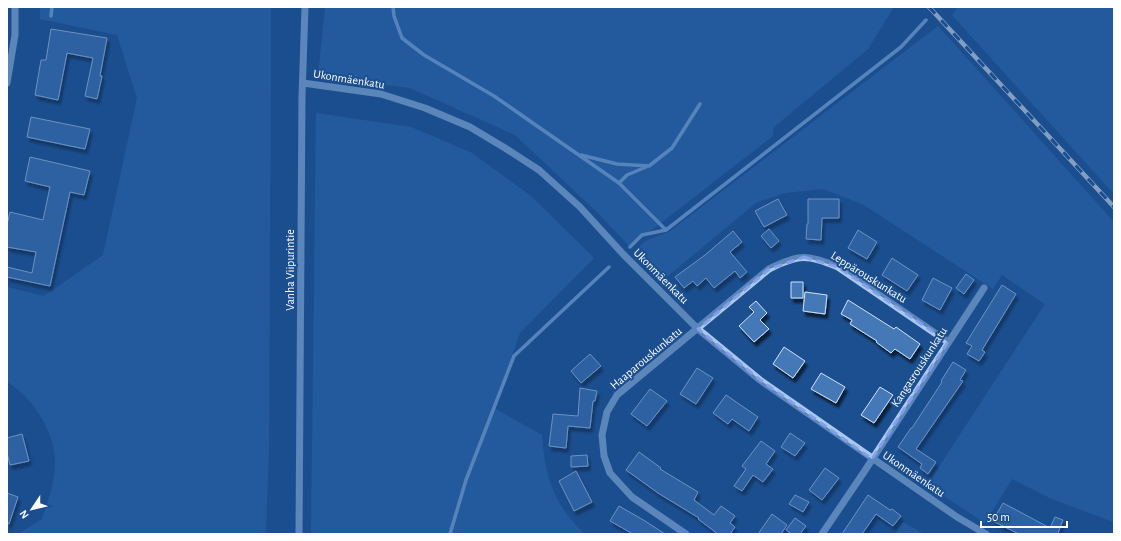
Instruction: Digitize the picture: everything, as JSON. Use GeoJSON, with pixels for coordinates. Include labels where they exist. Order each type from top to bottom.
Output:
{"type":"FeatureCollection","features":[{"type":"Feature","properties":{"kind":"street"},"geometry":{"type":"LineString","coordinates":[[7,83],[9,60],[15,35],[15,7]]}},
{"type":"Feature","properties":{"kind":"street","name":"Vanha Viipurintie"},"geometry":{"type":"LineString","coordinates":[[299,534],[305,7]]}},
{"type":"Feature","properties":{"kind":"street","name":"Ukonmäenkatu"},"geometry":{"type":"LineString","coordinates":[[303,83],[381,94],[425,108],[470,127],[539,170],[580,207],[623,254],[698,329],[760,380],[957,517],[986,534]]}},
{"type":"Feature","properties":{"kind":"street","name":"Leppärouskunkatu"},"geometry":{"type":"LineString","coordinates":[[698,329],[770,269],[786,261],[804,257],[822,261],[838,268],[948,342]]}},
{"type":"Feature","properties":{"kind":"street","name":"Kangasrouskunkatu"},"geometry":{"type":"LineString","coordinates":[[872,459],[984,288]]}},
{"type":"Feature","properties":{"kind":"street","name":"Haaparouskunkatu"},"geometry":{"type":"LineString","coordinates":[[686,534],[632,497],[610,473],[604,456],[602,435],[606,412],[617,395],[698,329]]}},
{"type":"Feature","properties":{"kind":"street"},"geometry":{"type":"LineString","coordinates":[[822,534],[872,459]]}},
{"type":"Feature","properties":{"kind":"highlighted area"},"geometry":{"type":"Polygon","coordinates":[[[804,257],[838,267],[948,342],[872,459],[760,380],[698,329],[769,269],[804,257]]]}},
{"type":"Feature","properties":{"kind":"shaded area"},"geometry":{"type":"Polygon","coordinates":[[[40,7],[271,7],[269,445],[266,534],[18,534],[42,519],[49,498],[55,463],[51,440],[41,416],[25,396],[7,382],[7,287],[44,296],[103,255],[137,98],[117,35],[40,19],[40,7]]]}},
{"type":"Feature","properties":{"kind":"shaded area"},"geometry":{"type":"Polygon","coordinates":[[[325,7],[894,7],[868,49],[774,127],[773,136],[630,247],[599,214],[515,135],[410,88],[318,76],[325,7]]]}},
{"type":"Feature","properties":{"kind":"shaded area"},"geometry":{"type":"Polygon","coordinates":[[[958,7],[1114,7],[1114,194],[952,15],[958,7]]]}},
{"type":"Feature","properties":{"kind":"shaded area"},"geometry":{"type":"Polygon","coordinates":[[[938,26],[1114,222],[1114,522],[1054,500],[1012,479],[985,523],[927,485],[1045,304],[1002,275],[993,289],[864,205],[823,189],[785,193],[757,202],[663,280],[633,252],[647,240],[669,232],[938,26]]]}},
{"type":"Feature","properties":{"kind":"shaded area"},"geometry":{"type":"Polygon","coordinates":[[[316,113],[411,127],[472,153],[531,196],[594,258],[520,333],[494,408],[542,435],[545,464],[553,489],[566,513],[585,534],[311,534],[316,113]]]}},
{"type":"Feature","properties":{"kind":"shaded area"},"geometry":{"type":"Polygon","coordinates":[[[903,522],[924,534],[895,534],[903,522]]]}},
{"type":"Feature","properties":{"kind":"building"},"geometry":{"type":"Polygon","coordinates":[[[51,29],[107,38],[100,76],[102,76],[97,99],[85,96],[93,58],[67,53],[58,100],[35,95],[41,60],[46,60],[51,29]]]}},
{"type":"Feature","properties":{"kind":"building"},"geometry":{"type":"Polygon","coordinates":[[[31,117],[90,129],[85,149],[27,137],[31,117]]]}},
{"type":"Feature","properties":{"kind":"building"},"geometry":{"type":"Polygon","coordinates":[[[30,157],[90,171],[84,195],[70,192],[50,286],[7,277],[7,267],[32,273],[36,252],[7,247],[7,225],[10,212],[43,220],[50,187],[25,181],[30,157]]]}},
{"type":"Feature","properties":{"kind":"building"},"geometry":{"type":"Polygon","coordinates":[[[778,199],[787,215],[764,227],[755,211],[778,199]]]}},
{"type":"Feature","properties":{"kind":"building"},"geometry":{"type":"Polygon","coordinates":[[[808,199],[839,199],[839,218],[822,218],[821,240],[806,239],[808,224],[808,199]]]}},
{"type":"Feature","properties":{"kind":"building"},"geometry":{"type":"Polygon","coordinates":[[[769,229],[779,241],[771,248],[761,236],[769,229]]]}},
{"type":"Feature","properties":{"kind":"building"},"geometry":{"type":"Polygon","coordinates":[[[858,230],[877,242],[867,259],[848,248],[858,230]]]}},
{"type":"Feature","properties":{"kind":"building"},"geometry":{"type":"Polygon","coordinates":[[[733,231],[742,242],[730,252],[747,272],[740,278],[735,271],[714,288],[706,278],[697,286],[693,281],[684,288],[675,277],[705,255],[733,231]]]}},
{"type":"Feature","properties":{"kind":"building"},"geometry":{"type":"Polygon","coordinates":[[[892,258],[918,275],[907,291],[882,275],[892,258]]]}},
{"type":"Feature","properties":{"kind":"building"},"geometry":{"type":"Polygon","coordinates":[[[966,274],[974,280],[964,294],[956,288],[966,274]]]}},
{"type":"Feature","properties":{"kind":"building"},"geometry":{"type":"Polygon","coordinates":[[[933,278],[952,288],[940,310],[922,300],[933,278]]]}},
{"type":"Feature","properties":{"kind":"building"},"geometry":{"type":"Polygon","coordinates":[[[791,282],[803,282],[803,298],[791,298],[791,282]]]}},
{"type":"Feature","properties":{"kind":"building"},"geometry":{"type":"Polygon","coordinates":[[[1002,285],[1016,294],[982,350],[985,352],[979,361],[967,354],[972,346],[966,343],[1002,285]]]}},
{"type":"Feature","properties":{"kind":"building"},"geometry":{"type":"Polygon","coordinates":[[[805,292],[827,295],[825,314],[803,311],[805,292]]]}},
{"type":"Feature","properties":{"kind":"building"},"geometry":{"type":"Polygon","coordinates":[[[848,300],[894,329],[896,327],[920,344],[910,359],[895,349],[891,353],[876,342],[877,341],[850,324],[852,320],[841,314],[848,300]]]}},
{"type":"Feature","properties":{"kind":"building"},"geometry":{"type":"Polygon","coordinates":[[[756,301],[767,313],[760,320],[769,329],[754,342],[739,326],[754,312],[749,307],[756,301]]]}},
{"type":"Feature","properties":{"kind":"building"},"geometry":{"type":"Polygon","coordinates":[[[784,347],[805,361],[793,378],[773,364],[784,347]]]}},
{"type":"Feature","properties":{"kind":"building"},"geometry":{"type":"Polygon","coordinates":[[[590,354],[601,366],[581,383],[571,371],[590,354]]]}},
{"type":"Feature","properties":{"kind":"building"},"geometry":{"type":"Polygon","coordinates":[[[953,362],[966,370],[960,380],[963,381],[916,449],[936,462],[928,474],[920,468],[922,464],[898,447],[942,382],[941,381],[953,362]]]}},
{"type":"Feature","properties":{"kind":"building"},"geometry":{"type":"Polygon","coordinates":[[[697,368],[713,378],[696,404],[680,394],[697,368]]]}},
{"type":"Feature","properties":{"kind":"building"},"geometry":{"type":"Polygon","coordinates":[[[821,373],[845,387],[836,403],[811,389],[821,373]]]}},
{"type":"Feature","properties":{"kind":"building"},"geometry":{"type":"Polygon","coordinates":[[[880,387],[893,395],[874,423],[861,415],[880,387]]]}},
{"type":"Feature","properties":{"kind":"building"},"geometry":{"type":"Polygon","coordinates":[[[580,388],[597,391],[595,401],[593,401],[590,428],[568,426],[566,448],[549,446],[553,414],[578,416],[580,388]]]}},
{"type":"Feature","properties":{"kind":"building"},"geometry":{"type":"Polygon","coordinates":[[[650,389],[667,401],[647,426],[631,414],[650,389]]]}},
{"type":"Feature","properties":{"kind":"building"},"geometry":{"type":"Polygon","coordinates":[[[726,395],[758,417],[749,431],[732,419],[728,424],[713,413],[726,395]]]}},
{"type":"Feature","properties":{"kind":"building"},"geometry":{"type":"Polygon","coordinates":[[[790,433],[805,443],[795,456],[781,447],[790,433]]]}},
{"type":"Feature","properties":{"kind":"building"},"geometry":{"type":"Polygon","coordinates":[[[22,434],[29,461],[10,465],[7,453],[7,438],[22,434]]]}},
{"type":"Feature","properties":{"kind":"building"},"geometry":{"type":"Polygon","coordinates":[[[761,441],[775,451],[766,464],[773,469],[763,482],[753,475],[742,491],[734,486],[746,469],[742,466],[761,441]]]}},
{"type":"Feature","properties":{"kind":"building"},"geometry":{"type":"Polygon","coordinates":[[[639,452],[661,468],[660,469],[698,492],[694,500],[714,515],[721,506],[735,516],[730,523],[735,527],[730,534],[718,534],[698,519],[699,518],[658,493],[626,470],[639,452]]]}},
{"type":"Feature","properties":{"kind":"building"},"geometry":{"type":"Polygon","coordinates":[[[587,455],[588,466],[571,467],[571,456],[587,455]]]}},
{"type":"Feature","properties":{"kind":"building"},"geometry":{"type":"Polygon","coordinates":[[[825,468],[839,478],[822,500],[809,490],[825,468]]]}},
{"type":"Feature","properties":{"kind":"building"},"geometry":{"type":"Polygon","coordinates":[[[576,471],[592,502],[574,511],[559,481],[576,471]]]}},
{"type":"Feature","properties":{"kind":"building"},"geometry":{"type":"Polygon","coordinates":[[[7,493],[18,497],[9,524],[7,523],[7,493]]]}},
{"type":"Feature","properties":{"kind":"building"},"geometry":{"type":"Polygon","coordinates":[[[795,495],[809,502],[803,512],[789,504],[795,495]]]}},
{"type":"Feature","properties":{"kind":"building"},"geometry":{"type":"Polygon","coordinates":[[[868,495],[901,516],[893,526],[876,514],[862,534],[842,534],[868,495]]]}},
{"type":"Feature","properties":{"kind":"building"},"geometry":{"type":"Polygon","coordinates":[[[1003,503],[1050,528],[1055,517],[1063,520],[1058,533],[1060,534],[1019,534],[993,521],[1003,503]]]}},
{"type":"Feature","properties":{"kind":"building"},"geometry":{"type":"Polygon","coordinates":[[[619,506],[665,534],[633,534],[610,521],[619,506]]]}},
{"type":"Feature","properties":{"kind":"building"},"geometry":{"type":"Polygon","coordinates":[[[772,514],[787,525],[781,534],[758,534],[772,514]]]}},
{"type":"Feature","properties":{"kind":"building"},"geometry":{"type":"Polygon","coordinates":[[[795,518],[806,526],[800,534],[792,534],[786,530],[795,518]]]}},
{"type":"Feature","properties":{"kind":"waterway"},"geometry":{"type":"LineString","coordinates":[[51,16],[52,7]]}},
{"type":"Feature","properties":{"kind":"waterway"},"geometry":{"type":"LineString","coordinates":[[393,7],[394,16],[402,38],[424,55],[494,96],[619,183],[666,230]]}},
{"type":"Feature","properties":{"kind":"waterway"},"geometry":{"type":"LineString","coordinates":[[630,247],[642,235],[666,230],[901,47],[926,20]]}},
{"type":"Feature","properties":{"kind":"waterway"},"geometry":{"type":"LineString","coordinates":[[581,155],[617,164],[649,166],[672,148],[700,104]]}},
{"type":"Feature","properties":{"kind":"waterway"},"geometry":{"type":"LineString","coordinates":[[619,183],[627,175],[646,167]]}},
{"type":"Feature","properties":{"kind":"waterway"},"geometry":{"type":"LineString","coordinates":[[450,534],[466,480],[514,356],[609,267]]}},
{"type":"Feature","properties":{"kind":"railway"},"geometry":{"type":"LineString","coordinates":[[929,7],[1114,207]]}}]}
